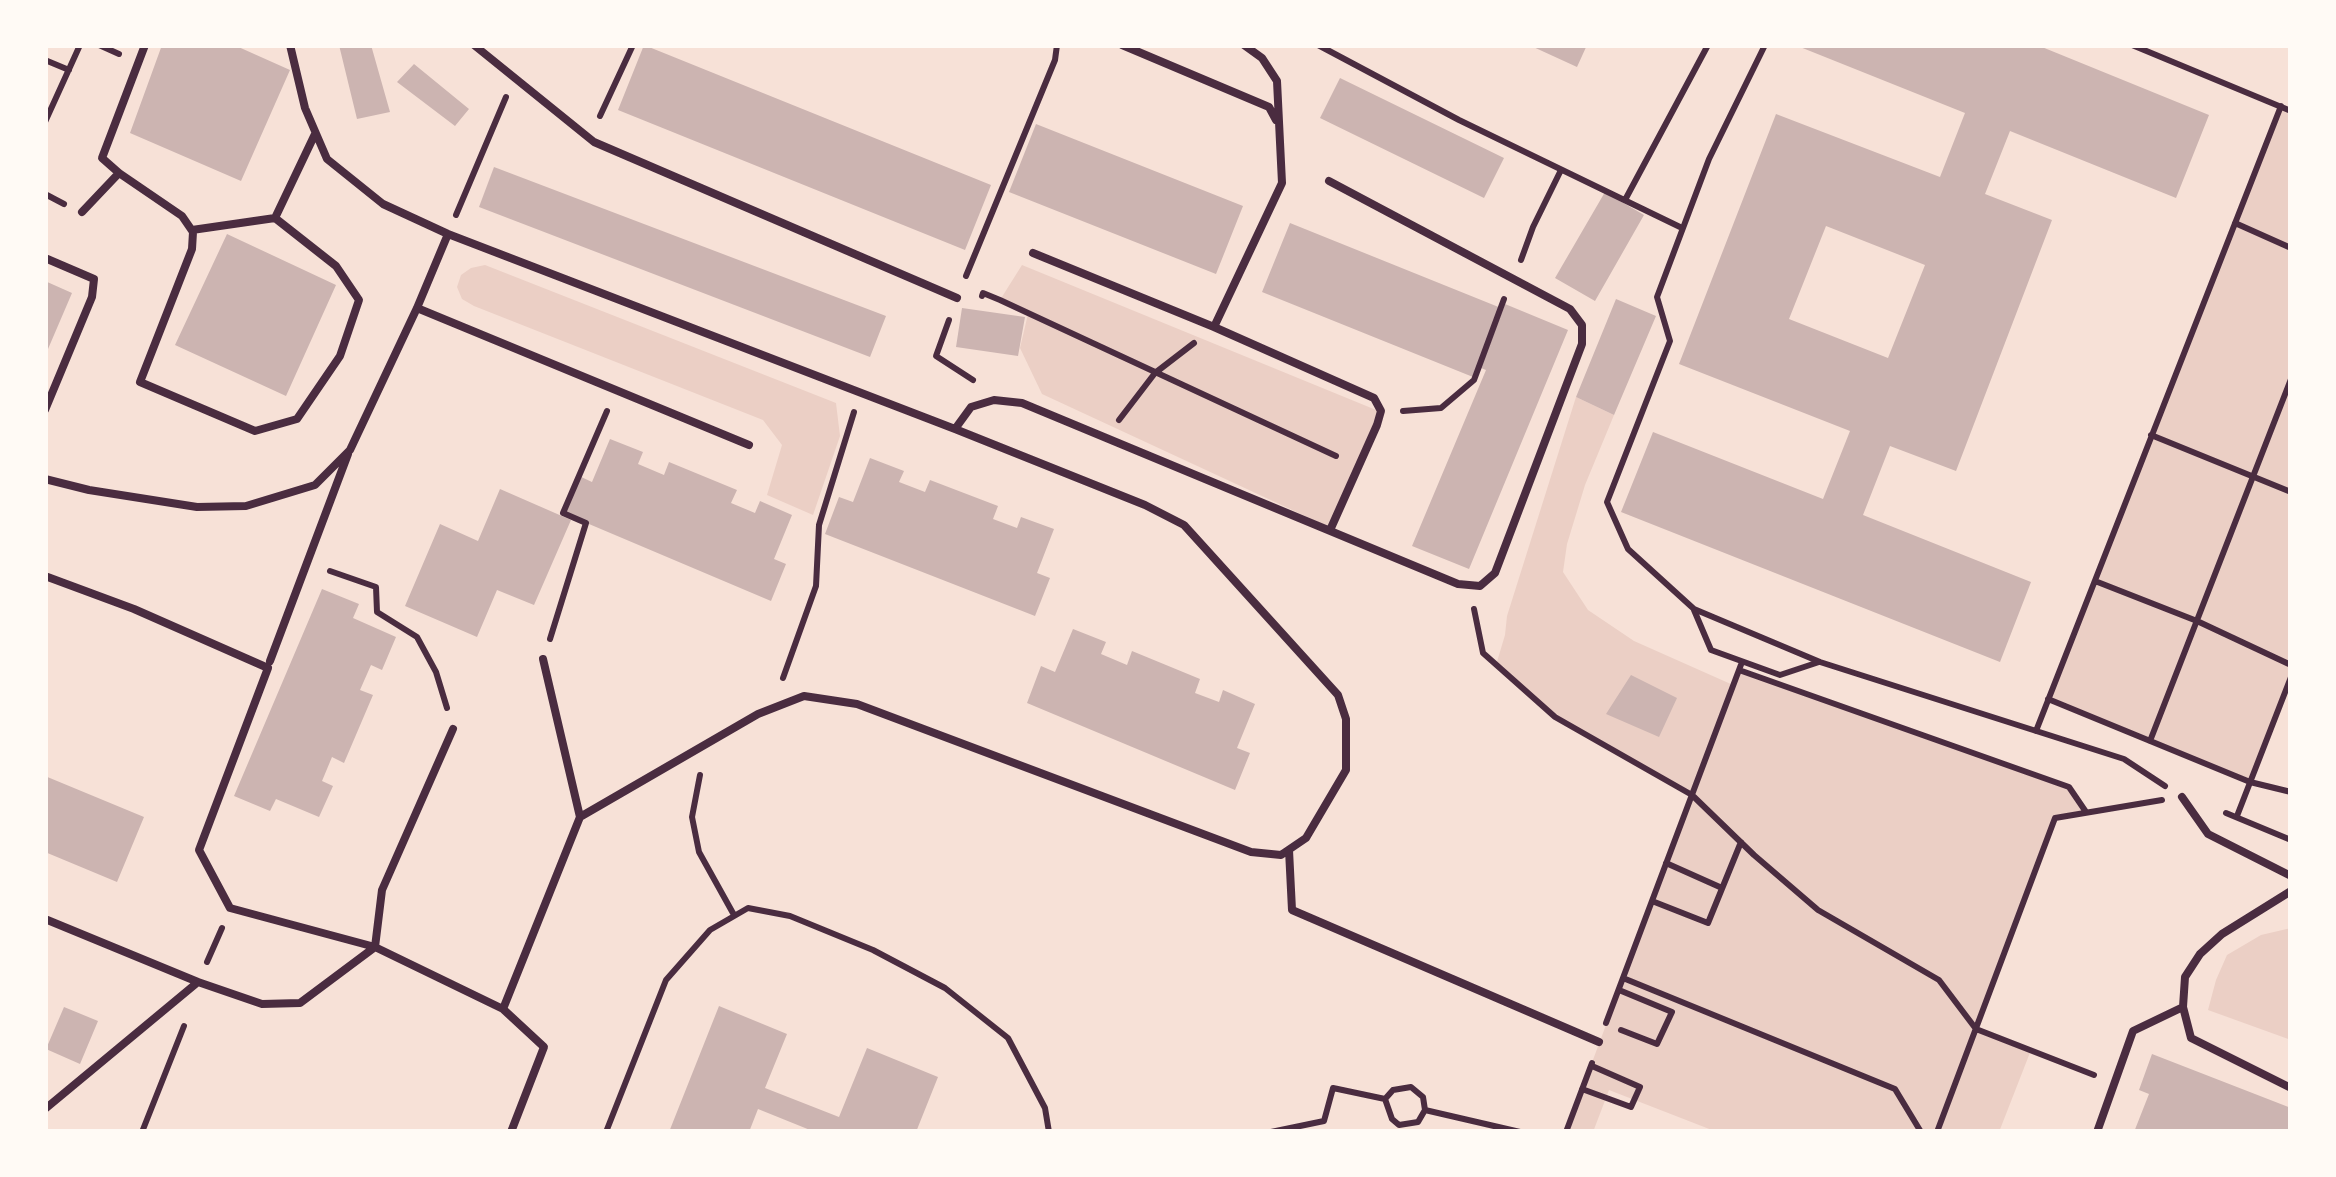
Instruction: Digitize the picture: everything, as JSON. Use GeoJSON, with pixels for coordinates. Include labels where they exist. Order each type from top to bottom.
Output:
{"type":"FeatureCollection","features":[{"type":"Feature","properties":{"kind":"lane"},"geometry":{"type":"LineString","coordinates":[[145,45],[102,158],[182,216],[192,230],[192,249],[140,382],[256,431],[297,419],[340,356],[359,300],[336,266],[275,218],[192,230]]}},
{"type":"Feature","properties":{"kind":"lane"},"geometry":{"type":"LineString","coordinates":[[290,45],[305,108],[326,158],[383,204],[448,234],[1145,505],[1184,525],[1338,696],[1346,719],[1346,770],[1306,838],[1282,855],[1252,852],[857,704],[804,696],[758,714],[580,817]]}},
{"type":"Feature","properties":{"kind":"lane"},"geometry":{"type":"LineString","coordinates":[[474,45],[590,138],[956,298]]}},
{"type":"Feature","properties":{"kind":"lane"},"geometry":{"type":"LineString","coordinates":[[1122,45],[1268,107],[1279,124]]}},
{"type":"Feature","properties":{"kind":"lane"},"geometry":{"type":"LineString","coordinates":[[1214,327],[1282,183],[1277,82],[1262,58],[1244,45]]}},
{"type":"Feature","properties":{"kind":"lane"},"geometry":{"type":"LineString","coordinates":[[275,218],[316,133]]}},
{"type":"Feature","properties":{"kind":"lane"},"geometry":{"type":"LineString","coordinates":[[82,212],[119,174]]}},
{"type":"Feature","properties":{"kind":"lane"},"geometry":{"type":"LineString","coordinates":[[955,429],[970,408],[994,400],[1022,403],[1331,528],[1458,584],[1480,586],[1495,572],[1582,344],[1582,325],[1570,309],[1328,180]]}},
{"type":"Feature","properties":{"kind":"lane"},"geometry":{"type":"LineString","coordinates":[[270,660],[350,450],[448,234]]}},
{"type":"Feature","properties":{"kind":"lane"},"geometry":{"type":"LineString","coordinates":[[1033,253],[1374,398],[1381,412],[1331,528]]}},
{"type":"Feature","properties":{"kind":"lane"},"geometry":{"type":"LineString","coordinates":[[45,258],[94,280],[92,298],[45,410]]}},
{"type":"Feature","properties":{"kind":"lane"},"geometry":{"type":"LineString","coordinates":[[417,308],[749,445]]}},
{"type":"Feature","properties":{"kind":"lane"},"geometry":{"type":"LineString","coordinates":[[45,479],[196,507],[246,506],[315,486],[350,450]]}},
{"type":"Feature","properties":{"kind":"lane"},"geometry":{"type":"LineString","coordinates":[[45,576],[268,668],[199,850],[230,908],[375,947],[503,1009],[544,1047],[511,1132]]}},
{"type":"Feature","properties":{"kind":"lane"},"geometry":{"type":"LineString","coordinates":[[503,1009],[580,817],[543,659]]}},
{"type":"Feature","properties":{"kind":"lane"},"geometry":{"type":"LineString","coordinates":[[45,919],[262,1004],[300,1003],[375,947],[382,890],[453,728]]}},
{"type":"Feature","properties":{"kind":"lane"},"geometry":{"type":"LineString","coordinates":[[2182,797],[2208,834],[2291,876]]}},
{"type":"Feature","properties":{"kind":"lane"},"geometry":{"type":"LineString","coordinates":[[1289,850],[1292,910],[1599,1042]]}},
{"type":"Feature","properties":{"kind":"lane"},"geometry":{"type":"LineString","coordinates":[[2291,891],[2222,934],[2200,954],[2185,977],[2183,1008],[2191,1038],[2291,1088]]}},
{"type":"Feature","properties":{"kind":"lane"},"geometry":{"type":"LineString","coordinates":[[45,1109],[198,982]]}},
{"type":"Feature","properties":{"kind":"lane"},"geometry":{"type":"LineString","coordinates":[[2097,1132],[2134,1031],[2183,1008]]}},
{"type":"Feature","properties":{"kind":"path"},"geometry":{"type":"LineString","coordinates":[[45,122],[80,45]]}},
{"type":"Feature","properties":{"kind":"path"},"geometry":{"type":"LineString","coordinates":[[590,138],[633,45]]}},
{"type":"Feature","properties":{"kind":"path"},"geometry":{"type":"LineString","coordinates":[[1003,400],[936,356],[956,298],[1055,60],[1055,45]]}},
{"type":"Feature","properties":{"kind":"path"},"geometry":{"type":"LineString","coordinates":[[1318,45],[1680,228]]}},
{"type":"Feature","properties":{"kind":"path"},"geometry":{"type":"LineString","coordinates":[[1624,200],[1708,45]]}},
{"type":"Feature","properties":{"kind":"path"},"geometry":{"type":"LineString","coordinates":[[1765,45],[1709,158],[1657,297],[1670,342],[1608,502],[1628,549],[1694,610],[1820,662],[2124,759],[2182,797]]}},
{"type":"Feature","properties":{"kind":"path"},"geometry":{"type":"LineString","coordinates":[[2132,45],[2291,110]]}},
{"type":"Feature","properties":{"kind":"path"},"geometry":{"type":"LineString","coordinates":[[45,60],[69,70]]}},
{"type":"Feature","properties":{"kind":"path"},"geometry":{"type":"LineString","coordinates":[[448,234],[514,78]]}},
{"type":"Feature","properties":{"kind":"path"},"geometry":{"type":"LineString","coordinates":[[2036,730],[2281,106]]}},
{"type":"Feature","properties":{"kind":"path"},"geometry":{"type":"LineString","coordinates":[[1532,227],[1561,170]]}},
{"type":"Feature","properties":{"kind":"path"},"geometry":{"type":"LineString","coordinates":[[2235,223],[2291,248]]}},
{"type":"Feature","properties":{"kind":"path"},"geometry":{"type":"LineString","coordinates":[[1381,412],[1441,408],[1474,380],[1502,303],[1515,279]]}},
{"type":"Feature","properties":{"kind":"path"},"geometry":{"type":"LineString","coordinates":[[1000,300],[1324,451]]}},
{"type":"Feature","properties":{"kind":"path"},"geometry":{"type":"LineString","coordinates":[[1106,437],[1156,373],[1214,327]]}},
{"type":"Feature","properties":{"kind":"path"},"geometry":{"type":"LineString","coordinates":[[2150,741],[2291,378]]}},
{"type":"Feature","properties":{"kind":"path"},"geometry":{"type":"LineString","coordinates":[[543,659],[586,523],[563,513],[615,390]]}},
{"type":"Feature","properties":{"kind":"path"},"geometry":{"type":"LineString","coordinates":[[792,652],[816,586],[818,525],[860,392]]}},
{"type":"Feature","properties":{"kind":"path"},"geometry":{"type":"LineString","coordinates":[[2152,435],[2291,492]]}},
{"type":"Feature","properties":{"kind":"path"},"geometry":{"type":"LineString","coordinates":[[307,564],[376,588],[377,612],[417,637],[436,672],[453,728]]}},
{"type":"Feature","properties":{"kind":"path"},"geometry":{"type":"LineString","coordinates":[[2094,581],[2196,621],[2291,665]]}},
{"type":"Feature","properties":{"kind":"path"},"geometry":{"type":"LineString","coordinates":[[1469,584],[1483,654],[1555,718],[1692,795],[1818,910],[1939,980],[1976,1028],[2114,1083]]}},
{"type":"Feature","properties":{"kind":"path"},"geometry":{"type":"LineString","coordinates":[[1694,610],[1711,650],[1741,666],[2068,787],[2086,812]]}},
{"type":"Feature","properties":{"kind":"path"},"geometry":{"type":"LineString","coordinates":[[1741,666],[1780,675],[1820,662]]}},
{"type":"Feature","properties":{"kind":"path"},"geometry":{"type":"LineString","coordinates":[[1619,990],[1672,1012],[1657,1044],[1606,1024],[1741,666]]}},
{"type":"Feature","properties":{"kind":"path"},"geometry":{"type":"LineString","coordinates":[[2226,844],[2291,677]]}},
{"type":"Feature","properties":{"kind":"path"},"geometry":{"type":"LineString","coordinates":[[2048,699],[2250,782],[2291,791]]}},
{"type":"Feature","properties":{"kind":"path"},"geometry":{"type":"LineString","coordinates":[[706,744],[692,818],[700,852],[734,915]]}},
{"type":"Feature","properties":{"kind":"path"},"geometry":{"type":"LineString","coordinates":[[1937,1132],[2055,818],[2182,797]]}},
{"type":"Feature","properties":{"kind":"path"},"geometry":{"type":"LineString","coordinates":[[1652,901],[1708,922],[1741,842]]}},
{"type":"Feature","properties":{"kind":"path"},"geometry":{"type":"LineString","coordinates":[[1666,862],[1722,888]]}},
{"type":"Feature","properties":{"kind":"path"},"geometry":{"type":"LineString","coordinates":[[142,1132],[230,908]]}},
{"type":"Feature","properties":{"kind":"path"},"geometry":{"type":"LineString","coordinates":[[606,1132],[666,980],[710,930],[748,908],[790,916],[873,950],[945,988],[1008,1038],[1045,1108],[1049,1132]]}},
{"type":"Feature","properties":{"kind":"path"},"geometry":{"type":"LineString","coordinates":[[1623,978],[1894,1089],[1921,1132]]}},
{"type":"Feature","properties":{"kind":"path"},"geometry":{"type":"LineString","coordinates":[[1566,1132],[1599,1042]]}},
{"type":"Feature","properties":{"kind":"path"},"geometry":{"type":"LineString","coordinates":[[1582,1089],[1631,1107],[1640,1086],[1591,1066]]}},
{"type":"Feature","properties":{"kind":"path"},"geometry":{"type":"LineString","coordinates":[[1411,1087],[1423,1097],[1425,1110],[1418,1122],[1398,1128],[1385,1099],[1393,1090],[1411,1087]]}},
{"type":"Feature","properties":{"kind":"path"},"geometry":{"type":"LineString","coordinates":[[1320,1132],[1333,1088],[1385,1099]]}},
{"type":"Feature","properties":{"kind":"path"},"geometry":{"type":"LineString","coordinates":[[1425,1110],[1480,1128],[1520,1132]]}},
{"type":"Feature","properties":{"kind":"path"},"geometry":{"type":"LineString","coordinates":[[1271,1132],[1324,1122]]}},
{"type":"Feature","properties":{"kind":"shaded area"},"geometry":{"type":"Polygon","coordinates":[[[2281,106],[2291,111],[2291,677],[2250,782],[2048,699],[2281,106]]]}},
{"type":"Feature","properties":{"kind":"shaded area"},"geometry":{"type":"Polygon","coordinates":[[[485,265],[836,403],[840,436],[813,515],[767,495],[782,445],[763,420],[474,306],[462,299],[457,287],[461,275],[485,265]]]}},
{"type":"Feature","properties":{"kind":"shaded area"},"geometry":{"type":"Polygon","coordinates":[[[1022,265],[1381,412],[1331,528],[1042,394],[1020,348],[1028,314],[1000,300],[1022,265]]]}},
{"type":"Feature","properties":{"kind":"shaded area"},"geometry":{"type":"Polygon","coordinates":[[[1576,397],[1614,415],[1585,485],[1563,572],[1588,610],[1634,641],[1733,685],[1739,670],[2069,787],[2086,812],[2055,819],[1976,1028],[2031,1050],[1999,1132],[1717,1132],[1609,1090],[1593,1132],[1566,1132],[1692,795],[1555,717],[1496,665],[1507,616],[1576,397]]]}},
{"type":"Feature","properties":{"kind":"shaded area"},"geometry":{"type":"Polygon","coordinates":[[[2291,928],[2291,1040],[2208,1010],[2227,955],[2261,935],[2291,928]]]}},
{"type":"Feature","properties":{"kind":"building"},"geometry":{"type":"Polygon","coordinates":[[[162,45],[234,45],[290,70],[241,181],[130,133],[162,45]]]}},
{"type":"Feature","properties":{"kind":"building"},"geometry":{"type":"Polygon","coordinates":[[[339,45],[371,45],[390,112],[357,119],[339,45]]]}},
{"type":"Feature","properties":{"kind":"building"},"geometry":{"type":"Polygon","coordinates":[[[644,45],[991,185],[965,250],[618,110],[644,45]]]}},
{"type":"Feature","properties":{"kind":"building"},"geometry":{"type":"Polygon","coordinates":[[[1529,45],[1587,45],[1577,67],[1529,45]]]}},
{"type":"Feature","properties":{"kind":"building"},"geometry":{"type":"Polygon","coordinates":[[[1795,45],[2037,45],[2209,115],[2176,198],[2010,131],[1985,194],[2052,220],[1956,471],[1890,446],[1863,515],[2031,582],[2000,662],[1621,512],[1653,432],[1823,499],[1850,431],[1679,364],[1776,114],[1940,177],[1965,113],[1795,45]],[[1826,226],[1789,319],[1888,358],[1925,265],[1826,226]]]}},
{"type":"Feature","properties":{"kind":"building"},"geometry":{"type":"Polygon","coordinates":[[[414,64],[469,109],[455,126],[397,82],[414,64]]]}},
{"type":"Feature","properties":{"kind":"building"},"geometry":{"type":"Polygon","coordinates":[[[1340,78],[1504,158],[1484,198],[1320,118],[1340,78]]]}},
{"type":"Feature","properties":{"kind":"building"},"geometry":{"type":"Polygon","coordinates":[[[1036,124],[1243,206],[1216,274],[1009,192],[1036,124]]]}},
{"type":"Feature","properties":{"kind":"building"},"geometry":{"type":"Polygon","coordinates":[[[494,167],[886,316],[870,357],[479,207],[494,167]]]}},
{"type":"Feature","properties":{"kind":"building"},"geometry":{"type":"Polygon","coordinates":[[[1605,192],[1644,215],[1595,301],[1555,278],[1605,192]]]}},
{"type":"Feature","properties":{"kind":"building"},"geometry":{"type":"Polygon","coordinates":[[[1290,223],[1501,308],[1473,377],[1262,292],[1290,223]]]}},
{"type":"Feature","properties":{"kind":"building"},"geometry":{"type":"Polygon","coordinates":[[[227,234],[336,285],[286,396],[175,345],[227,234]]]}},
{"type":"Feature","properties":{"kind":"building"},"geometry":{"type":"Polygon","coordinates":[[[45,281],[72,293],[45,356],[45,281]]]}},
{"type":"Feature","properties":{"kind":"building"},"geometry":{"type":"Polygon","coordinates":[[[1616,299],[1656,316],[1614,415],[1576,397],[1616,299]]]}},
{"type":"Feature","properties":{"kind":"building"},"geometry":{"type":"Polygon","coordinates":[[[1505,304],[1568,330],[1469,569],[1412,546],[1486,370],[1481,368],[1505,304]]]}},
{"type":"Feature","properties":{"kind":"building"},"geometry":{"type":"Polygon","coordinates":[[[962,308],[1025,317],[1018,356],[956,347],[962,308]]]}},
{"type":"Feature","properties":{"kind":"building"},"geometry":{"type":"Polygon","coordinates":[[[610,439],[643,452],[638,464],[664,475],[669,462],[737,490],[731,503],[755,513],[760,501],[792,515],[774,559],[786,564],[771,601],[563,513],[579,476],[592,482],[610,439]]]}},
{"type":"Feature","properties":{"kind":"building"},"geometry":{"type":"Polygon","coordinates":[[[870,458],[904,471],[899,482],[925,492],[930,480],[998,506],[993,519],[1017,528],[1021,517],[1054,529],[1037,573],[1050,578],[1035,616],[825,534],[839,497],[853,502],[870,458]]]}},
{"type":"Feature","properties":{"kind":"building"},"geometry":{"type":"Polygon","coordinates":[[[500,489],[571,520],[534,605],[497,590],[477,637],[405,606],[440,524],[478,541],[500,489]]]}},
{"type":"Feature","properties":{"kind":"building"},"geometry":{"type":"Polygon","coordinates":[[[322,589],[359,604],[353,618],[396,637],[382,670],[371,665],[360,690],[373,695],[344,763],[332,757],[322,781],[333,786],[319,817],[276,799],[270,811],[234,796],[322,589]]]}},
{"type":"Feature","properties":{"kind":"building"},"geometry":{"type":"Polygon","coordinates":[[[1073,629],[1106,642],[1101,654],[1127,665],[1132,651],[1200,679],[1195,693],[1219,702],[1223,690],[1255,704],[1237,748],[1250,753],[1235,790],[1027,703],[1041,666],[1055,672],[1073,629]]]}},
{"type":"Feature","properties":{"kind":"building"},"geometry":{"type":"Polygon","coordinates":[[[1631,675],[1677,698],[1659,737],[1606,714],[1631,675]]]}},
{"type":"Feature","properties":{"kind":"building"},"geometry":{"type":"Polygon","coordinates":[[[45,776],[144,817],[117,882],[45,852],[45,776]]]}},
{"type":"Feature","properties":{"kind":"building"},"geometry":{"type":"Polygon","coordinates":[[[719,1006],[787,1034],[765,1088],[839,1117],[867,1048],[938,1077],[916,1132],[815,1132],[758,1109],[749,1132],[669,1132],[719,1006]]]}},
{"type":"Feature","properties":{"kind":"building"},"geometry":{"type":"Polygon","coordinates":[[[64,1007],[98,1021],[80,1064],[46,1049],[64,1007]]]}},
{"type":"Feature","properties":{"kind":"building"},"geometry":{"type":"Polygon","coordinates":[[[2152,1054],[2291,1108],[2291,1132],[2134,1132],[2149,1094],[2139,1090],[2152,1054]]]}}]}
